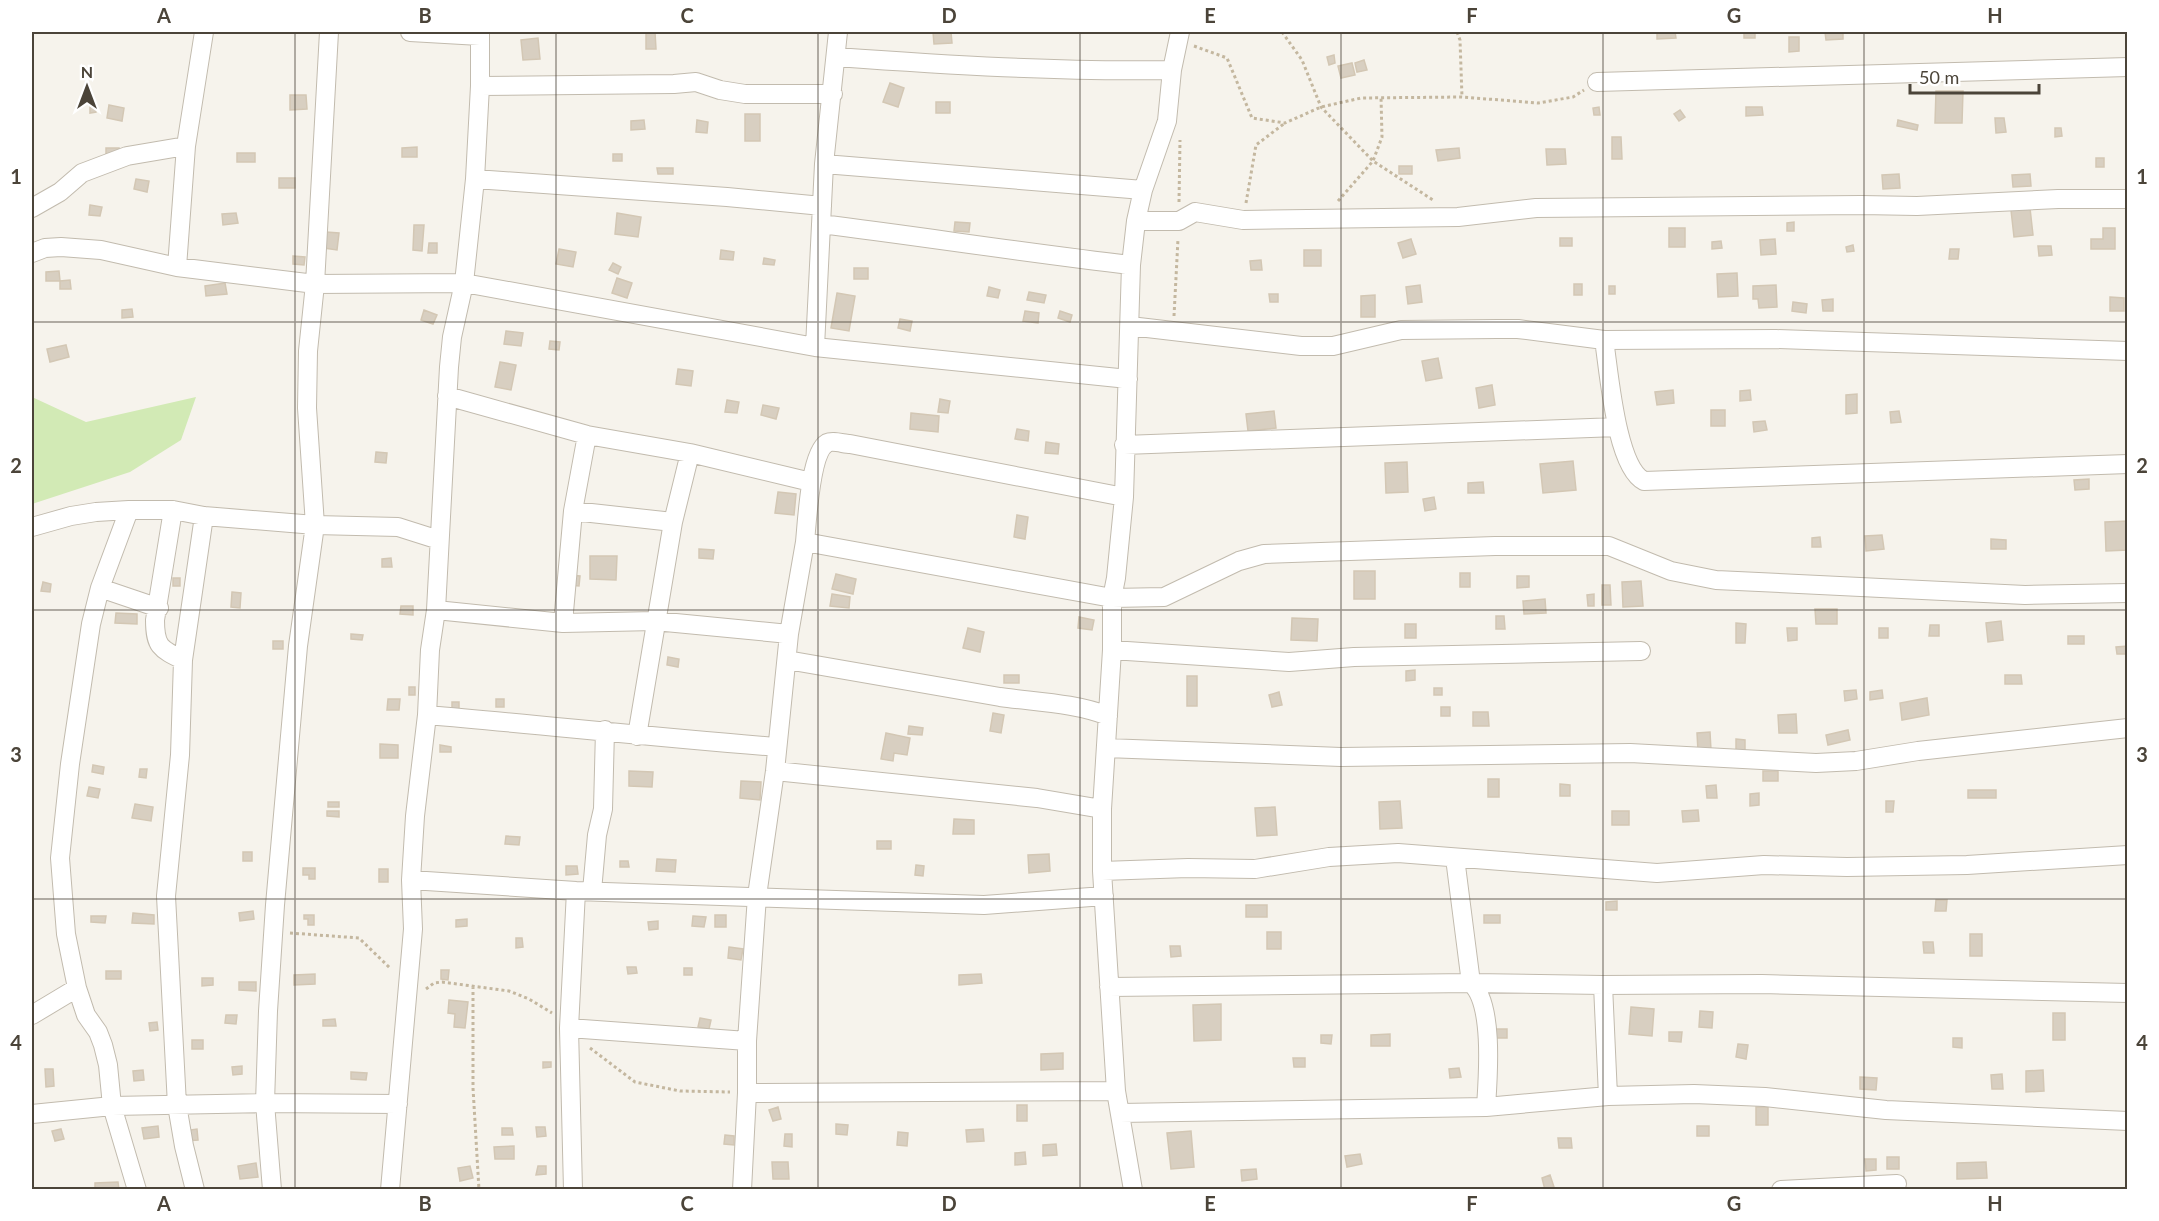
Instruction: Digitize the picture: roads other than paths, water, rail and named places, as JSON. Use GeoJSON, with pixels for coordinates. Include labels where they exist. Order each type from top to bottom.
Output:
{"type":"FeatureCollection","features":[{"type":"Feature","properties":{"kind":"street"},"geometry":{"type":"LineString","coordinates":[[177,267],[186,146],[204,32]]}},
{"type":"Feature","properties":{"kind":"street"},"geometry":{"type":"LineString","coordinates":[[272,1190],[265,1103],[268,1011],[298,645],[315,525],[307,397],[308,351],[315,284],[329,32]]}},
{"type":"Feature","properties":{"kind":"street"},"geometry":{"type":"LineString","coordinates":[[390,1190],[413,928],[411,880],[415,816],[427,715],[430,650],[436,610],[447,396],[452,337],[464,283],[475,179],[480,86],[480,34],[410,32]]}},
{"type":"Feature","properties":{"kind":"street"},"geometry":{"type":"LineString","coordinates":[[815,348],[824,164],[838,32]]}},
{"type":"Feature","properties":{"kind":"street"},"geometry":{"type":"LineString","coordinates":[[1133,1190],[1116,1091],[1102,871],[1102,809],[1112,650],[1112,598],[1124,497],[1131,265],[1136,221],[1143,190],[1167,121],[1172,70],[1179,39]]}},
{"type":"Feature","properties":{"kind":"street"},"geometry":{"type":"LineString","coordinates":[[836,57],[953,65],[1105,71],[1172,70]]}},
{"type":"Feature","properties":{"kind":"street"},"geometry":{"type":"LineString","coordinates":[[1597,82],[2127,66]]}},
{"type":"Feature","properties":{"kind":"street"},"geometry":{"type":"LineString","coordinates":[[480,86],[696,82],[720,90],[746,94],[833,94]]}},
{"type":"Feature","properties":{"kind":"street"},"geometry":{"type":"LineString","coordinates":[[32,208],[60,192],[82,173],[127,156],[186,146]]}},
{"type":"Feature","properties":{"kind":"street"},"geometry":{"type":"LineString","coordinates":[[824,164],[1143,190]]}},
{"type":"Feature","properties":{"kind":"street"},"geometry":{"type":"LineString","coordinates":[[475,179],[822,206]]}},
{"type":"Feature","properties":{"kind":"street"},"geometry":{"type":"LineString","coordinates":[[1136,221],[1179,221],[1195,212],[1243,220],[1458,217],[1536,208],[1917,206],[2058,199],[2127,199]]}},
{"type":"Feature","properties":{"kind":"street"},"geometry":{"type":"LineString","coordinates":[[821,224],[930,237],[1023,253],[1131,265]]}},
{"type":"Feature","properties":{"kind":"street"},"geometry":{"type":"LineString","coordinates":[[32,253],[45,248],[61,247],[101,250],[177,267],[315,284],[464,283],[815,348],[1128,379]]}},
{"type":"Feature","properties":{"kind":"street"},"geometry":{"type":"LineString","coordinates":[[1130,326],[1301,346],[1333,346],[1401,330],[1518,329],[1604,340],[1798,340],[2127,351]]}},
{"type":"Feature","properties":{"kind":"street"},"geometry":{"type":"LineString","coordinates":[[1604,340],[1617,427],[1629,466],[1637,477],[1644,481],[2127,464]]}},
{"type":"Feature","properties":{"kind":"street"},"geometry":{"type":"LineString","coordinates":[[447,396],[587,435],[690,453],[811,482]]}},
{"type":"Feature","properties":{"kind":"street"},"geometry":{"type":"LineString","coordinates":[[1124,445],[1617,427]]}},
{"type":"Feature","properties":{"kind":"street"},"geometry":{"type":"LineString","coordinates":[[563,622],[573,511],[587,435]]}},
{"type":"Feature","properties":{"kind":"street"},"geometry":{"type":"LineString","coordinates":[[742,1190],[747,1041],[757,896],[775,771],[789,634],[805,542],[811,482],[821,453],[826,444],[831,442],[850,444],[1124,497]]}},
{"type":"Feature","properties":{"kind":"street"},"geometry":{"type":"LineString","coordinates":[[637,736],[673,522],[690,453]]}},
{"type":"Feature","properties":{"kind":"street"},"geometry":{"type":"LineString","coordinates":[[32,528],[71,516],[129,510],[172,510],[204,516],[315,525],[398,527],[439,540]]}},
{"type":"Feature","properties":{"kind":"street"},"geometry":{"type":"LineString","coordinates":[[129,510],[100,588],[91,624],[76,717],[60,858],[66,934],[77,988],[86,1015],[98,1032],[103,1045],[108,1065],[112,1106],[137,1190]]}},
{"type":"Feature","properties":{"kind":"street"},"geometry":{"type":"LineString","coordinates":[[172,510],[159,608],[155,620],[158,644],[166,652],[183,660]]}},
{"type":"Feature","properties":{"kind":"street"},"geometry":{"type":"LineString","coordinates":[[573,511],[673,522]]}},
{"type":"Feature","properties":{"kind":"street"},"geometry":{"type":"LineString","coordinates":[[195,1190],[177,1105],[166,896],[180,755],[183,660],[204,516]]}},
{"type":"Feature","properties":{"kind":"street"},"geometry":{"type":"LineString","coordinates":[[805,542],[1112,598],[1164,597],[1239,561],[1264,554],[1507,546],[1609,546],[1671,571],[1716,580],[2025,595],[2127,593]]}},
{"type":"Feature","properties":{"kind":"street"},"geometry":{"type":"LineString","coordinates":[[100,588],[159,608]]}},
{"type":"Feature","properties":{"kind":"street"},"geometry":{"type":"LineString","coordinates":[[436,610],[563,622],[655,621],[789,634]]}},
{"type":"Feature","properties":{"kind":"street"},"geometry":{"type":"LineString","coordinates":[[1112,650],[1289,662],[1354,657],[1641,651]]}},
{"type":"Feature","properties":{"kind":"street"},"geometry":{"type":"LineString","coordinates":[[787,660],[980,694],[1075,707],[1108,716]]}},
{"type":"Feature","properties":{"kind":"street"},"geometry":{"type":"LineString","coordinates":[[427,715],[777,747]]}},
{"type":"Feature","properties":{"kind":"street"},"geometry":{"type":"LineString","coordinates":[[1106,748],[1341,757],[1630,753],[1816,764],[2127,729]]}},
{"type":"Feature","properties":{"kind":"street"},"geometry":{"type":"LineString","coordinates":[[573,1190],[570,1028],[584,891],[603,809],[604,730]]}},
{"type":"Feature","properties":{"kind":"street"},"geometry":{"type":"LineString","coordinates":[[775,771],[1037,798],[1102,809]]}},
{"type":"Feature","properties":{"kind":"street"},"geometry":{"type":"LineString","coordinates":[[1102,871],[1188,868],[1255,869],[1329,857],[1398,854],[1657,873],[1764,865],[1847,867],[1967,865],[2127,855]]}},
{"type":"Feature","properties":{"kind":"street"},"geometry":{"type":"LineString","coordinates":[[1455,858],[1471,983],[1480,993],[1485,1021],[1489,1059],[1486,1107]]}},
{"type":"Feature","properties":{"kind":"street"},"geometry":{"type":"LineString","coordinates":[[411,880],[584,891],[984,906],[1104,896]]}},
{"type":"Feature","properties":{"kind":"street"},"geometry":{"type":"LineString","coordinates":[[1109,987],[1471,983],[1877,986],[2127,993]]}},
{"type":"Feature","properties":{"kind":"street"},"geometry":{"type":"LineString","coordinates":[[1603,985],[1608,1096]]}},
{"type":"Feature","properties":{"kind":"street"},"geometry":{"type":"LineString","coordinates":[[32,1015],[77,988]]}},
{"type":"Feature","properties":{"kind":"street"},"geometry":{"type":"LineString","coordinates":[[570,1028],[747,1041]]}},
{"type":"Feature","properties":{"kind":"street"},"geometry":{"type":"LineString","coordinates":[[747,1093],[1116,1091]]}},
{"type":"Feature","properties":{"kind":"street"},"geometry":{"type":"LineString","coordinates":[[1120,1113],[1486,1107],[1608,1096],[1694,1094],[1766,1097],[1886,1110],[2127,1121]]}},
{"type":"Feature","properties":{"kind":"street"},"geometry":{"type":"LineString","coordinates":[[32,1114],[112,1106],[265,1103],[398,1104]]}},
{"type":"Feature","properties":{"kind":"street"},"geometry":{"type":"LineString","coordinates":[[1781,1190],[1897,1185]]}}]}
